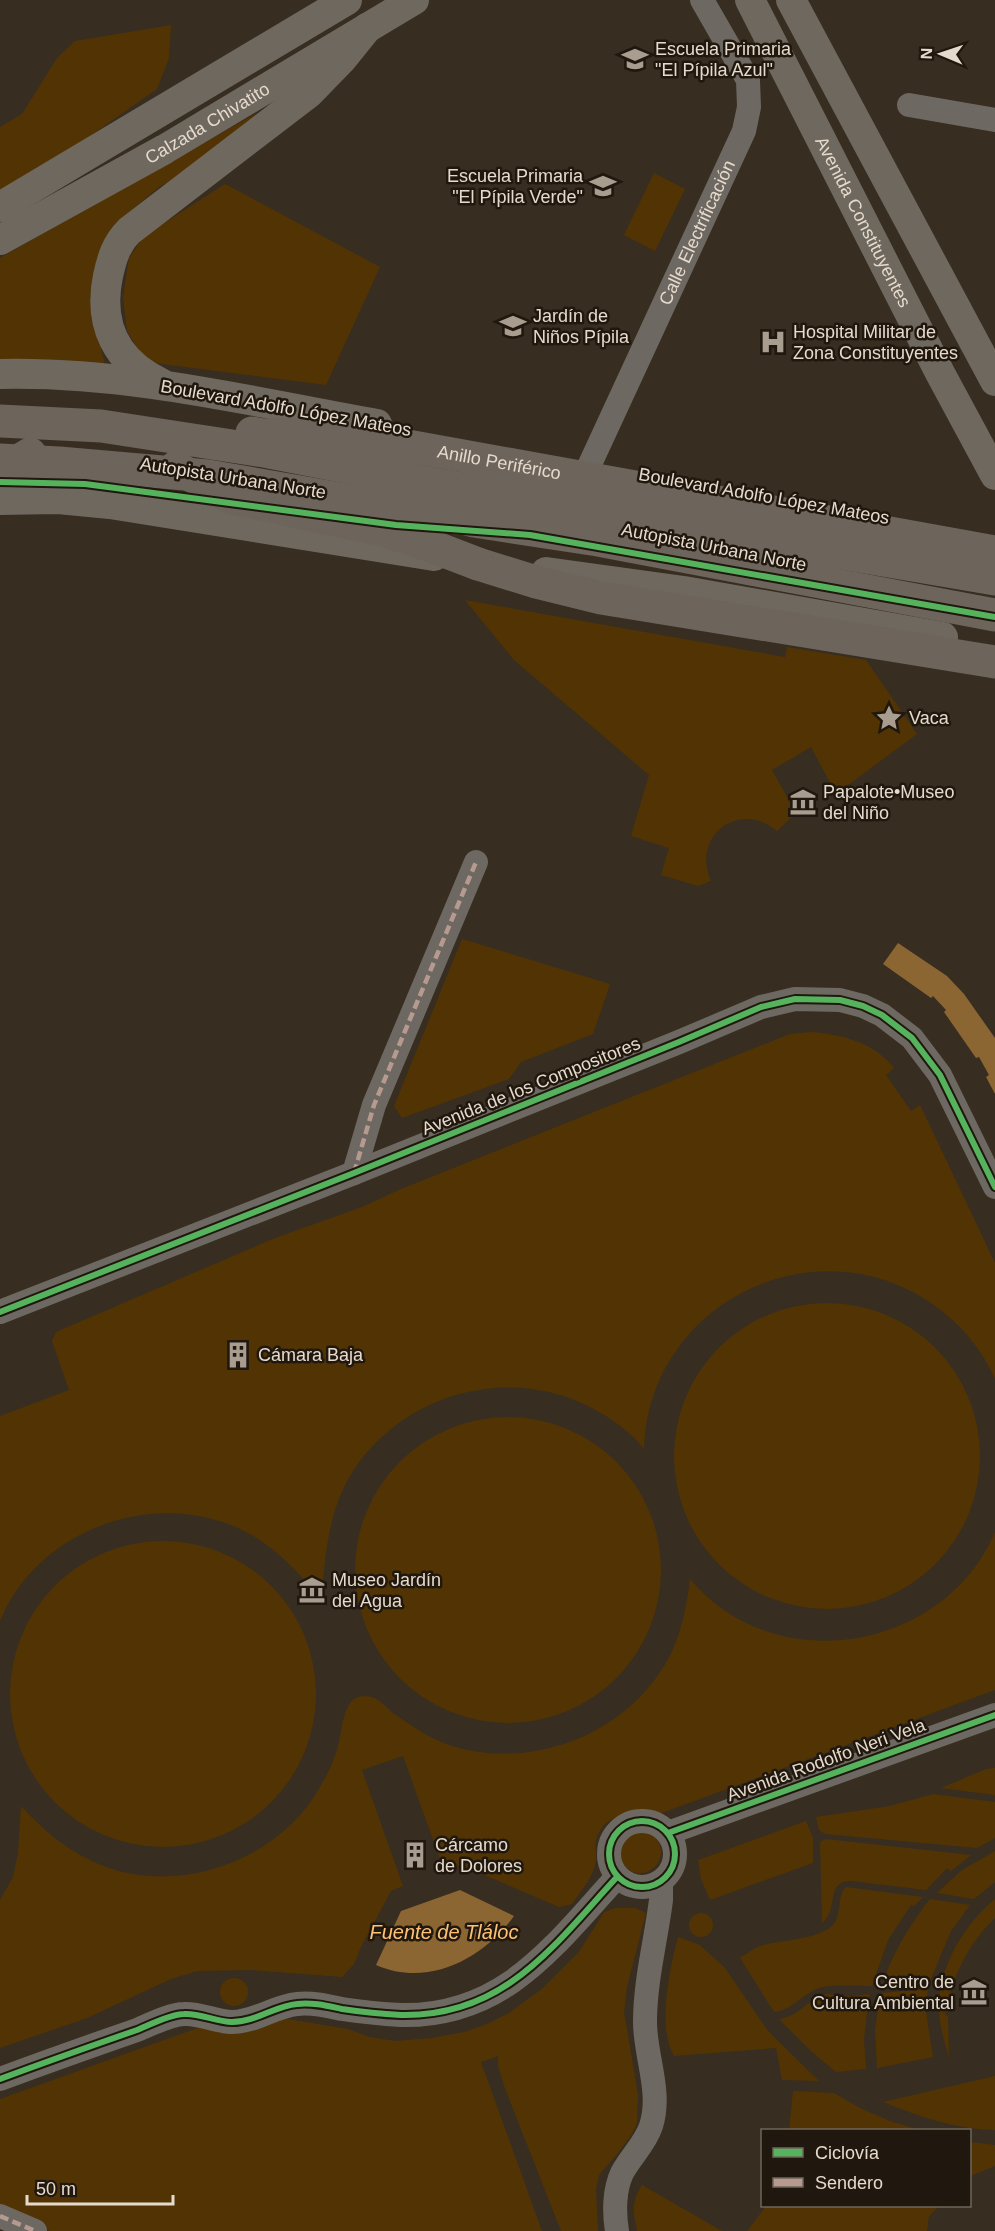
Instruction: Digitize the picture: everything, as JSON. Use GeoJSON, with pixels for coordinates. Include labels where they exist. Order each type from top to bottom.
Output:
{"type":"FeatureCollection","features":[{"type":"Feature","properties":{"kind":"highway","name":"Anillo Periférico"},"geometry":{"type":"LineString","coordinates":[[0,407],[52,406],[104,411],[262,435],[336,433],[995,554]]}},
{"type":"Feature","properties":{"kind":"highway","name":"Autopista Urbana Norte"},"geometry":{"type":"LineString","coordinates":[[0,421],[101,426],[264,451],[434,484],[995,579]]}},
{"type":"Feature","properties":{"kind":"highway"},"geometry":{"type":"LineString","coordinates":[[264,451],[344,441],[995,554]]}},
{"type":"Feature","properties":{"kind":"highway"},"geometry":{"type":"LineString","coordinates":[[481,443],[516,456],[577,468],[662,492]]}},
{"type":"Feature","properties":{"kind":"highway"},"geometry":{"type":"LineString","coordinates":[[0,472],[10,456],[70,464],[208,476],[426,514],[726,550],[995,598]]}},
{"type":"Feature","properties":{"kind":"highway","name":"Autopista Urbana Norte"},"geometry":{"type":"LineString","coordinates":[[10,456],[176,467],[427,508],[474,521],[598,540],[995,615]]}},
{"type":"Feature","properties":{"kind":"highway"},"geometry":{"type":"LineString","coordinates":[[176,467],[229,497],[383,530],[478,564],[572,592],[995,662]]}},
{"type":"Feature","properties":{"kind":"main road","name":"Calzada Chivatito"},"geometry":{"type":"LineString","coordinates":[[0,207],[347,0]]}},
{"type":"Feature","properties":{"kind":"main road","name":"Calzada Chivatito"},"geometry":{"type":"LineString","coordinates":[[0,240],[165,149],[414,0]]}},
{"type":"Feature","properties":{"kind":"main road"},"geometry":{"type":"LineString","coordinates":[[729,0],[907,328],[940,373]]}},
{"type":"Feature","properties":{"kind":"main road","name":"Avenida Constituyentes"},"geometry":{"type":"LineString","coordinates":[[750,0],[940,373],[995,475]]}},
{"type":"Feature","properties":{"kind":"main road","name":"Avenida Constituyentes"},"geometry":{"type":"LineString","coordinates":[[765,0],[875,214],[995,433]]}},
{"type":"Feature","properties":{"kind":"main road"},"geometry":{"type":"LineString","coordinates":[[791,0],[995,381]]}},
{"type":"Feature","properties":{"kind":"main road"},"geometry":{"type":"LineString","coordinates":[[169,387],[137,369],[118,348],[111,334],[106,320],[106,293],[117,247],[129,231],[309,93],[342,59],[367,28]]}},
{"type":"Feature","properties":{"kind":"main road","name":"Boulevard Adolfo López Mateos"},"geometry":{"type":"LineString","coordinates":[[0,374],[44,373],[169,387],[995,538]]}},
{"type":"Feature","properties":{"kind":"main road"},"geometry":{"type":"LineString","coordinates":[[0,500],[58,499],[110,504],[391,550],[684,591],[995,647]]}},
{"type":"Feature","properties":{"kind":"street","name":"Calle Electrificación"},"geometry":{"type":"LineString","coordinates":[[590,464],[744,130],[749,106],[748,80],[702,0]]}},
{"type":"Feature","properties":{"kind":"street"},"geometry":{"type":"LineString","coordinates":[[909,105],[995,120]]}},
{"type":"Feature","properties":{"kind":"street"},"geometry":{"type":"LineString","coordinates":[[354,1173],[374,1105],[476,862]]}},
{"type":"Feature","properties":{"kind":"street","name":"Avenida de los Compositores"},"geometry":{"type":"LineString","coordinates":[[0,1312],[680,1042],[761,1006],[795,999],[840,1000],[863,1006],[882,1015],[912,1038],[940,1075],[995,1187]]}},
{"type":"Feature","properties":{"kind":"street","name":"Avenida Rodolfo Neri Vela"},"geometry":{"type":"LineString","coordinates":[[668,1833],[995,1715]]}},
{"type":"Feature","properties":{"kind":"street"},"geometry":{"type":"LineString","coordinates":[[649,1821],[668,1833],[674,1844],[674,1864],[669,1874],[661,1882],[643,1888],[617,1877],[609,1860],[609,1850],[618,1831],[627,1824],[649,1821]]}},
{"type":"Feature","properties":{"kind":"street"},"geometry":{"type":"LineString","coordinates":[[0,2079],[182,2014],[233,2022],[250,2020],[269,2011],[298,2004],[323,2005],[381,2014],[410,2015],[442,2012],[469,2005],[500,1990],[522,1975],[545,1955],[617,1877]]}},
{"type":"Feature","properties":{"kind":"street"},"geometry":{"type":"LineString","coordinates":[[617,2231],[617,2191],[622,2173],[644,2143],[651,2124],[654,2083],[646,2044],[645,2022],[662,1900],[661,1882]]}},
{"type":"Feature","properties":{"kind":"street"},"geometry":{"type":"LineString","coordinates":[[0,2216],[34,2231]]}},
{"type":"Feature","properties":{"kind":"shaded area"},"geometry":{"type":"Polygon","coordinates":[[[171,25],[169,58],[157,89],[27,180],[0,196],[0,127],[22,114],[57,58],[75,41],[171,25]]]}},
{"type":"Feature","properties":{"kind":"shaded area"},"geometry":{"type":"Polygon","coordinates":[[[255,114],[259,118],[200,166],[159,187],[115,224],[94,314],[105,367],[0,364],[0,258],[255,114]]]}},
{"type":"Feature","properties":{"kind":"shaded area"},"geometry":{"type":"Polygon","coordinates":[[[654,173],[685,189],[655,251],[624,235],[654,173]]]}},
{"type":"Feature","properties":{"kind":"shaded area"},"geometry":{"type":"Polygon","coordinates":[[[225,184],[380,267],[326,385],[146,362],[127,331],[123,297],[129,258],[144,236],[225,184]]]}},
{"type":"Feature","properties":{"kind":"shaded area"},"geometry":{"type":"Polygon","coordinates":[[[465,600],[785,657],[787,647],[866,660],[917,734],[836,794],[811,747],[772,770],[796,813],[777,831],[762,822],[747,819],[734,821],[722,828],[713,837],[707,850],[706,865],[711,881],[698,886],[661,875],[669,848],[631,836],[649,775],[514,660],[465,600]]]}},
{"type":"Feature","properties":{"kind":"shaded area"},"geometry":{"type":"Polygon","coordinates":[[[462,939],[610,984],[593,1034],[521,1062],[509,1079],[402,1118],[394,1106],[462,939]]]}},
{"type":"Feature","properties":{"kind":"shaded area"},"geometry":{"type":"Polygon","coordinates":[[[811,1032],[857,1041],[877,1052],[894,1068],[886,1075],[911,1111],[920,1105],[995,1263],[995,1379],[979,1350],[958,1325],[942,1311],[896,1284],[846,1272],[797,1274],[751,1288],[709,1314],[676,1351],[653,1396],[644,1449],[608,1417],[562,1396],[528,1389],[495,1388],[462,1394],[430,1405],[401,1422],[375,1444],[353,1471],[339,1499],[330,1528],[322,1589],[315,1592],[287,1562],[264,1543],[220,1521],[183,1514],[145,1515],[109,1523],[74,1538],[44,1560],[19,1588],[0,1621],[0,1416],[69,1390],[52,1341],[56,1332],[275,1238],[362,1207],[401,1189],[790,1034],[811,1032]]]}},
{"type":"Feature","properties":{"kind":"shaded area"},"geometry":{"type":"Polygon","coordinates":[[[827,1303],[857,1306],[885,1315],[912,1329],[935,1348],[954,1371],[968,1398],[977,1426],[980,1456],[977,1486],[968,1514],[954,1541],[935,1564],[912,1583],[885,1597],[857,1606],[827,1609],[797,1606],[769,1597],[742,1583],[719,1564],[700,1541],[686,1514],[677,1486],[674,1456],[677,1426],[686,1398],[700,1371],[719,1348],[742,1329],[769,1315],[797,1306],[827,1303]]]}},
{"type":"Feature","properties":{"kind":"shaded area"},"geometry":{"type":"Polygon","coordinates":[[[508,1417],[538,1420],[567,1429],[593,1443],[616,1462],[635,1485],[649,1511],[658,1540],[661,1570],[658,1600],[649,1629],[635,1655],[616,1678],[593,1697],[567,1711],[538,1720],[508,1723],[478,1720],[449,1711],[423,1697],[400,1678],[381,1655],[367,1629],[358,1600],[355,1570],[358,1540],[367,1511],[381,1485],[400,1462],[423,1443],[449,1429],[478,1420],[508,1417]]]}},
{"type":"Feature","properties":{"kind":"shaded area"},"geometry":{"type":"Polygon","coordinates":[[[995,1532],[995,1690],[659,1814],[631,1814],[614,1819],[600,1830],[595,1845],[595,1865],[587,1883],[572,1904],[559,1907],[461,1865],[444,1870],[403,1756],[362,1770],[403,1886],[391,1891],[354,1964],[342,1977],[252,1970],[197,1971],[171,1979],[87,2018],[0,2048],[0,1900],[13,1877],[18,1853],[21,1806],[59,1841],[80,1855],[104,1866],[134,1874],[165,1876],[196,1873],[226,1865],[255,1852],[280,1834],[302,1812],[327,1774],[337,1750],[345,1713],[352,1701],[358,1697],[375,1698],[421,1732],[452,1746],[484,1753],[517,1753],[550,1748],[580,1738],[609,1722],[635,1702],[656,1677],[673,1649],[679,1632],[690,1579],[725,1611],[766,1631],[810,1640],[855,1638],[898,1626],[938,1604],[971,1573],[995,1532]]]}},
{"type":"Feature","properties":{"kind":"shaded area"},"geometry":{"type":"Polygon","coordinates":[[[163,1541],[193,1544],[222,1553],[248,1567],[271,1586],[290,1609],[304,1635],[313,1664],[316,1694],[313,1724],[304,1753],[290,1779],[271,1802],[248,1821],[222,1835],[193,1844],[163,1847],[133,1844],[104,1835],[78,1821],[55,1802],[36,1779],[22,1753],[13,1724],[10,1694],[13,1664],[22,1635],[36,1609],[55,1586],[78,1567],[104,1553],[133,1544],[163,1541]]]}},
{"type":"Feature","properties":{"kind":"shaded area"},"geometry":{"type":"Polygon","coordinates":[[[995,1768],[995,1795],[941,1788],[986,1769],[995,1768]]]}},
{"type":"Feature","properties":{"kind":"shaded area"},"geometry":{"type":"Polygon","coordinates":[[[933,1794],[995,1802],[995,1838],[977,1848],[825,1834],[819,1830],[816,1817],[890,1806],[933,1794]]]}},
{"type":"Feature","properties":{"kind":"shaded area"},"geometry":{"type":"Polygon","coordinates":[[[806,1821],[813,1838],[813,1863],[710,1900],[701,1879],[698,1860],[806,1821]]]}},
{"type":"Feature","properties":{"kind":"shaded area"},"geometry":{"type":"Polygon","coordinates":[[[640,1831],[655,1837],[661,1852],[655,1867],[640,1873],[625,1867],[619,1852],[625,1837],[640,1831]]]}},
{"type":"Feature","properties":{"kind":"shaded area"},"geometry":{"type":"Polygon","coordinates":[[[826,1839],[971,1855],[951,1871],[947,1868],[926,1890],[852,1881],[843,1882],[835,1890],[830,1910],[822,1923],[820,1842],[826,1839]]]}},
{"type":"Feature","properties":{"kind":"shaded area"},"geometry":{"type":"Polygon","coordinates":[[[995,1851],[995,1882],[974,1899],[937,1893],[962,1870],[995,1851]]]}},
{"type":"Feature","properties":{"kind":"shaded area"},"geometry":{"type":"Polygon","coordinates":[[[846,1887],[923,1897],[914,1906],[911,1905],[888,1940],[872,1986],[819,1988],[787,2008],[774,2012],[740,1958],[760,1946],[825,1931],[835,1922],[841,1895],[846,1887]]]}},
{"type":"Feature","properties":{"kind":"shaded area"},"geometry":{"type":"Polygon","coordinates":[[[930,1899],[970,1905],[951,1931],[930,1981],[882,1985],[902,1940],[930,1899]]]}},
{"type":"Feature","properties":{"kind":"shaded area"},"geometry":{"type":"Polygon","coordinates":[[[995,1899],[995,1918],[976,1939],[962,1962],[948,2001],[945,2015],[948,2016],[949,2057],[939,2013],[943,1976],[955,1947],[973,1921],[995,1899]]]}},
{"type":"Feature","properties":{"kind":"shaded area"},"geometry":{"type":"Polygon","coordinates":[[[615,1908],[635,1908],[646,1913],[627,1987],[624,2012],[638,2094],[637,2123],[632,2134],[599,2175],[596,2189],[598,2231],[561,2231],[504,2086],[498,2066],[498,2056],[481,2062],[542,2231],[50,2231],[0,2208],[0,2099],[203,2026],[288,2019],[348,2029],[369,2037],[396,2041],[464,2032],[509,2013],[543,1988],[579,1952],[604,1912],[615,1908]]]}},
{"type":"Feature","properties":{"kind":"shaded area"},"geometry":{"type":"Polygon","coordinates":[[[701,1913],[709,1917],[713,1925],[709,1933],[701,1937],[693,1933],[689,1925],[693,1917],[701,1913]]]}},
{"type":"Feature","properties":{"kind":"shaded area"},"geometry":{"type":"Polygon","coordinates":[[[678,1937],[700,1945],[725,1968],[768,2031],[819,2081],[782,2080],[776,2048],[674,2056],[666,2030],[666,2014],[669,1980],[678,1937]]]}},
{"type":"Feature","properties":{"kind":"shaded area"},"geometry":{"type":"Polygon","coordinates":[[[234,1978],[244,1982],[248,1992],[244,2002],[234,2006],[224,2002],[220,1992],[224,1982],[234,1978]]]}},
{"type":"Feature","properties":{"kind":"shaded area"},"geometry":{"type":"Polygon","coordinates":[[[928,1989],[926,2012],[933,2057],[877,2068],[875,2030],[880,1993],[928,1989]]]}},
{"type":"Feature","properties":{"kind":"shaded area"},"geometry":{"type":"Polygon","coordinates":[[[827,1994],[850,1996],[869,1994],[864,2040],[866,2069],[836,2072],[779,2019],[792,2015],[820,1996],[827,1994]]]}},
{"type":"Feature","properties":{"kind":"shaded area"},"geometry":{"type":"Polygon","coordinates":[[[995,2076],[995,2130],[938,2121],[883,2102],[995,2076]]]}},
{"type":"Feature","properties":{"kind":"shaded area"},"geometry":{"type":"Polygon","coordinates":[[[793,2091],[834,2093],[860,2108],[917,2129],[789,2129],[793,2091]]]}},
{"type":"Feature","properties":{"kind":"shaded area"},"geometry":{"type":"Polygon","coordinates":[[[971,2142],[995,2145],[995,2166],[971,2176],[971,2142]]]}},
{"type":"Feature","properties":{"kind":"shaded area"},"geometry":{"type":"Polygon","coordinates":[[[642,2185],[722,2231],[637,2231],[634,2207],[636,2196],[642,2185]]]}},
{"type":"Feature","properties":{"kind":"shaded area"},"geometry":{"type":"Polygon","coordinates":[[[765,2207],[938,2207],[929,2216],[927,2231],[747,2231],[765,2207]]]}},
{"type":"Feature","properties":{"kind":"water"},"geometry":{"type":"Polygon","coordinates":[[[898,943],[947,976],[964,994],[995,1038],[995,1094],[986,1077],[989,1075],[979,1057],[976,1058],[944,1012],[946,1010],[933,996],[931,998],[883,964],[898,943]]]}},
{"type":"Feature","properties":{"kind":"water","name":"Fuente de Tláloc"},"geometry":{"type":"Polygon","coordinates":[[[460,1890],[514,1916],[487,1945],[453,1965],[434,1971],[415,1973],[396,1971],[376,1965],[401,1911],[460,1890]]]}},
{"type":"Feature","properties":{"kind":"marked path"},"geometry":{"type":"LineString","coordinates":[[354,1173],[374,1105],[476,862]]}},
{"type":"Feature","properties":{"kind":"marked path"},"geometry":{"type":"LineString","coordinates":[[0,2216],[35,2231]]}},
{"type":"Feature","properties":{"kind":"cycle path"},"geometry":{"type":"LineString","coordinates":[[0,482],[85,484],[396,525],[530,535],[995,617]]}},
{"type":"Feature","properties":{"kind":"cycle path"},"geometry":{"type":"LineString","coordinates":[[0,1312],[354,1173],[761,1007],[795,999],[840,1000],[863,1006],[882,1015],[912,1038],[940,1075],[995,1187]]}},
{"type":"Feature","properties":{"kind":"cycle path"},"geometry":{"type":"LineString","coordinates":[[668,1833],[995,1715]]}},
{"type":"Feature","properties":{"kind":"cycle path"},"geometry":{"type":"LineString","coordinates":[[642,1821],[655,1823],[665,1831],[673,1841],[675,1854],[673,1867],[665,1877],[655,1885],[642,1887],[629,1885],[619,1877],[611,1867],[609,1854],[611,1841],[619,1831],[629,1823],[642,1821]]}},
{"type":"Feature","properties":{"kind":"cycle path"},"geometry":{"type":"LineString","coordinates":[[0,2079],[179,2014],[232,2022],[249,2019],[289,2005],[320,2005],[401,2015],[438,2012],[470,2004],[498,1990],[524,1972],[571,1928],[617,1877]]}},
{"type":"Feature","properties":{"kind":"place","name":"Escuela Primaria \"El Pípila Azul\""},"geometry":{"type":"Point","coordinates":[635,59]}},
{"type":"Feature","properties":{"kind":"place","name":"Escuela Primaria \"El Pípila Verde\""},"geometry":{"type":"Point","coordinates":[603,186]}},
{"type":"Feature","properties":{"kind":"place","name":"Jardín de Niños Pípila"},"geometry":{"type":"Point","coordinates":[513,326]}},
{"type":"Feature","properties":{"kind":"place","name":"Hospital Militar de Zona Constituyentes"},"geometry":{"type":"Point","coordinates":[773,342]}},
{"type":"Feature","properties":{"kind":"place","name":"Vaca"},"geometry":{"type":"Point","coordinates":[889,718]}},
{"type":"Feature","properties":{"kind":"place","name":"Papalote•Museo del Niño"},"geometry":{"type":"Point","coordinates":[803,802]}},
{"type":"Feature","properties":{"kind":"place","name":"Cámara Baja"},"geometry":{"type":"Point","coordinates":[238,1355]}},
{"type":"Feature","properties":{"kind":"place","name":"Museo Jardín del Agua"},"geometry":{"type":"Point","coordinates":[312,1590]}},
{"type":"Feature","properties":{"kind":"place","name":"Cárcamo de Dolores"},"geometry":{"type":"Point","coordinates":[415,1855]}},
{"type":"Feature","properties":{"kind":"place","name":"Centro de Cultura Ambiental"},"geometry":{"type":"Point","coordinates":[974,1992]}}]}
